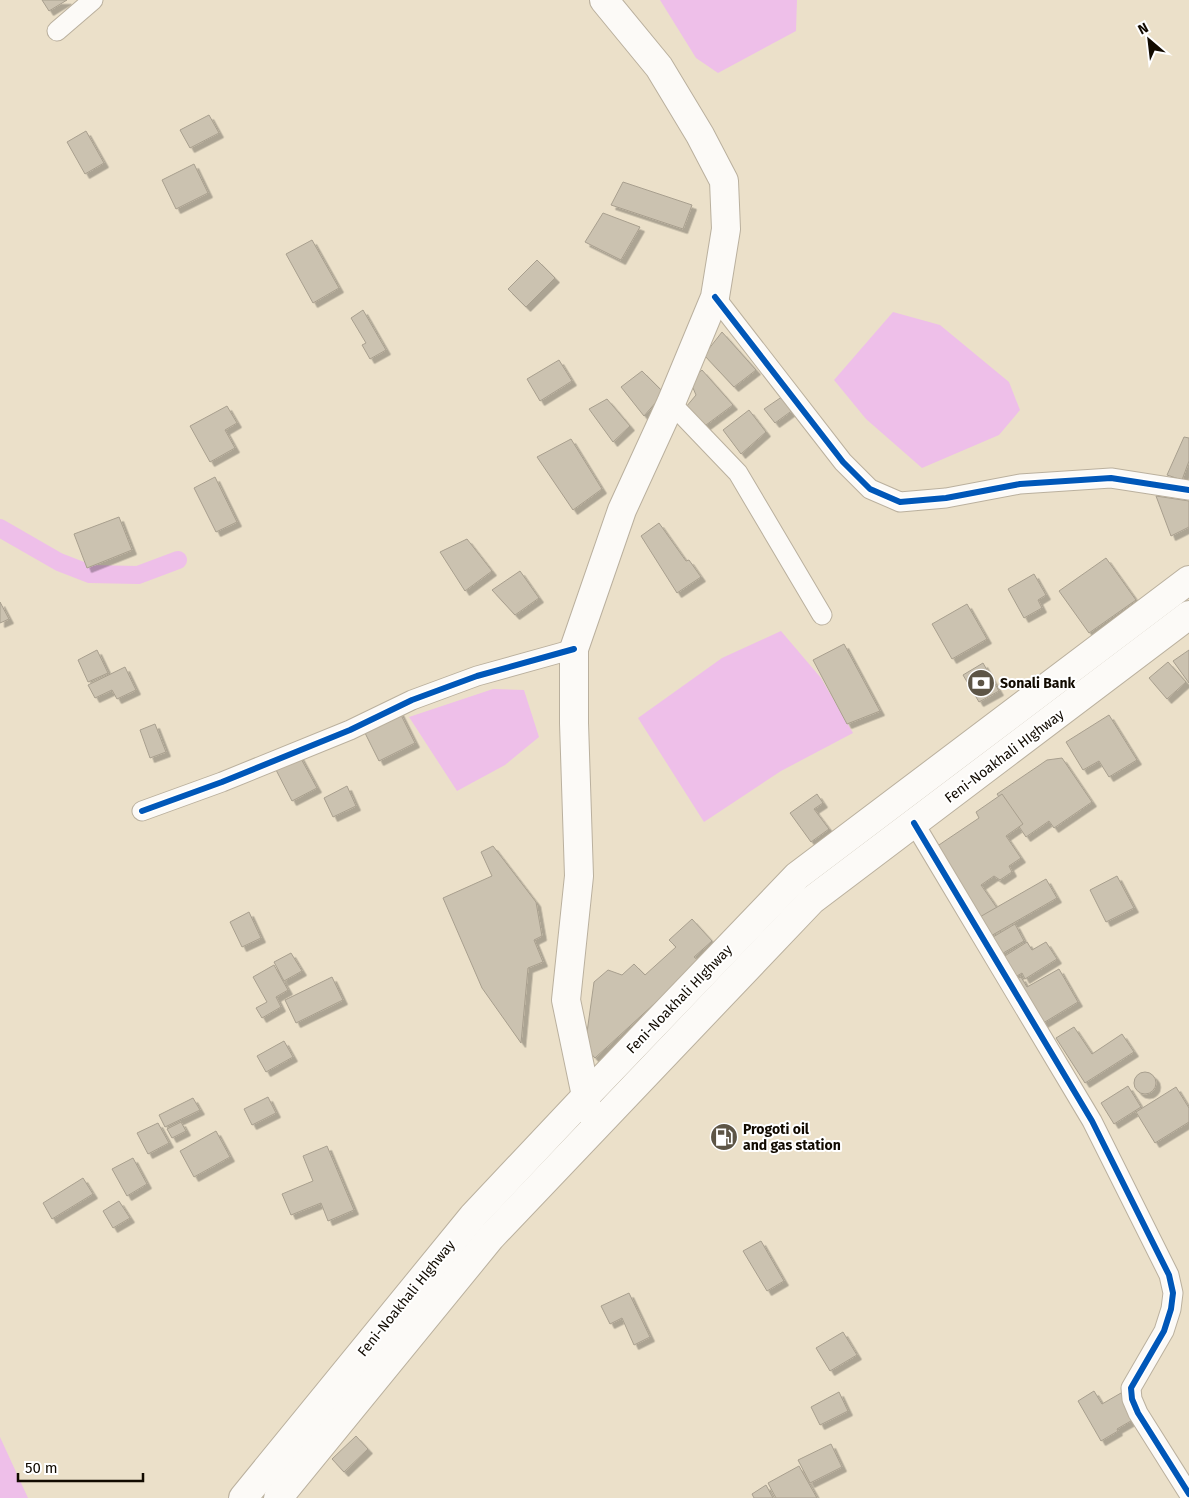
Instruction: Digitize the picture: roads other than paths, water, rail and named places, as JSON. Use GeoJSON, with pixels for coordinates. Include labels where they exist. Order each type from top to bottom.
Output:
{"type":"FeatureCollection","features":[{"type":"Feature","properties":{"kind":"highway"},"geometry":{"type":"LineString","coordinates":[[587,1136],[586,1096],[566,1000],[579,876],[574,723],[574,649],[622,510],[671,403],[715,297],[726,229],[724,180],[700,135],[659,67],[604,0]]}},
{"type":"Feature","properties":{"kind":"highway","name":"Feni-Noakhali HIghway"},"geometry":{"type":"LineString","coordinates":[[243,1498],[473,1216],[797,876],[1189,580]]}},
{"type":"Feature","properties":{"kind":"highway","name":"Feni-Noakhali HIghway"},"geometry":{"type":"LineString","coordinates":[[278,1498],[491,1237],[812,900],[1189,615]]}},
{"type":"Feature","properties":{"kind":"street"},"geometry":{"type":"LineString","coordinates":[[57,31],[93,0]]}},
{"type":"Feature","properties":{"kind":"street"},"geometry":{"type":"LineString","coordinates":[[715,297],[843,462],[870,489],[900,502],[946,498],[1020,484],[1111,478],[1189,490]]}},
{"type":"Feature","properties":{"kind":"street"},"geometry":{"type":"LineString","coordinates":[[671,403],[738,473],[822,615]]}},
{"type":"Feature","properties":{"kind":"street"},"geometry":{"type":"LineString","coordinates":[[142,811],[222,782],[350,730],[412,700],[477,676],[574,649]]}},
{"type":"Feature","properties":{"kind":"street"},"geometry":{"type":"LineString","coordinates":[[914,823],[1092,1121],[1168,1275],[1173,1294],[1171,1309],[1164,1331],[1131,1388],[1132,1399],[1138,1413],[1189,1494]]}},
{"type":"Feature","properties":{"kind":"waterway"},"geometry":{"type":"LineString","coordinates":[[0,528],[59,562],[90,574],[138,575],[178,560]]}},
{"type":"Feature","properties":{"kind":"place","name":"Sonali Bank"},"geometry":{"type":"Point","coordinates":[981,683]}},
{"type":"Feature","properties":{"kind":"place","name":"Progoti oil and gas station"},"geometry":{"type":"Point","coordinates":[724,1137]}}]}
